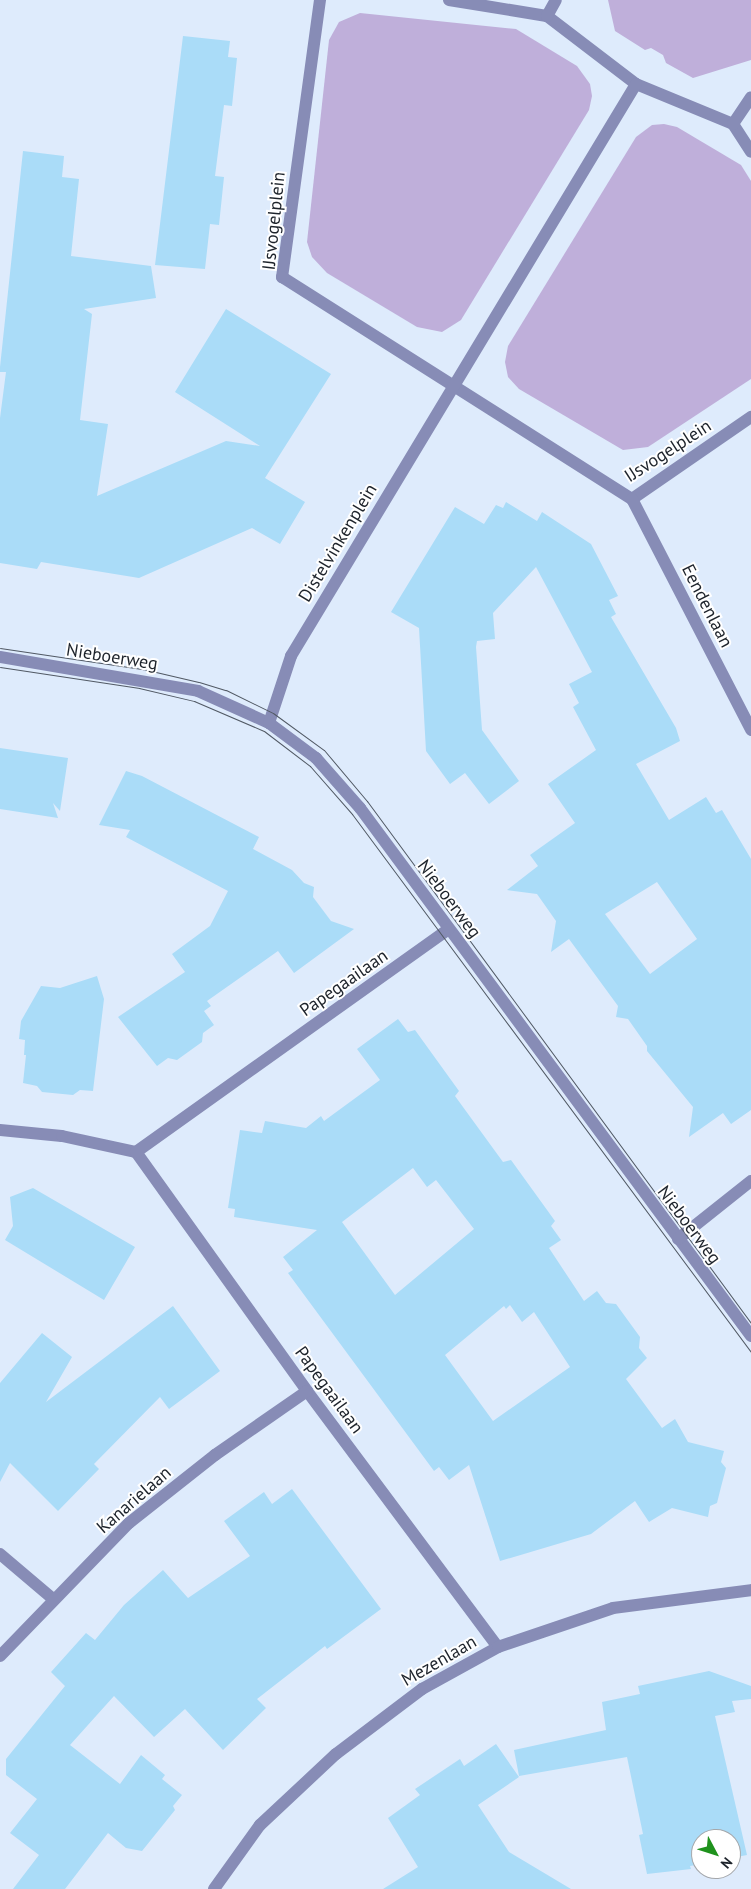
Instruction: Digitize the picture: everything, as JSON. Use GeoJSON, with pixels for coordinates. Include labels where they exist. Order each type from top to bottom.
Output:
{"type":"FeatureCollection","features":[{"type":"Feature","properties":{"kind":"street","name":"IJsvogelplein"},"geometry":{"type":"LineString","coordinates":[[320,0],[282,277],[451,387],[632,499],[751,417]]}},
{"type":"Feature","properties":{"kind":"street"},"geometry":{"type":"LineString","coordinates":[[448,0],[547,16],[636,84],[733,124],[751,152]]}},
{"type":"Feature","properties":{"kind":"street"},"geometry":{"type":"LineString","coordinates":[[547,16],[556,0]]}},
{"type":"Feature","properties":{"kind":"street"},"geometry":{"type":"LineString","coordinates":[[451,387],[636,84]]}},
{"type":"Feature","properties":{"kind":"street"},"geometry":{"type":"LineString","coordinates":[[733,124],[751,97]]}},
{"type":"Feature","properties":{"kind":"street","name":"Distelvinkenplein"},"geometry":{"type":"LineString","coordinates":[[269,723],[291,656],[451,387]]}},
{"type":"Feature","properties":{"kind":"street","name":"Eendenlaan"},"geometry":{"type":"LineString","coordinates":[[632,499],[751,730]]}},
{"type":"Feature","properties":{"kind":"street","name":"Nieboerweg"},"geometry":{"type":"LineString","coordinates":[[0,657],[198,691],[269,723],[301,745],[333,774],[751,1336]]}},
{"type":"Feature","properties":{"kind":"street","name":"Papegaailaan"},"geometry":{"type":"LineString","coordinates":[[449,929],[136,1152],[307,1391],[498,1648]]}},
{"type":"Feature","properties":{"kind":"street"},"geometry":{"type":"LineString","coordinates":[[0,1130],[62,1136],[136,1152]]}},
{"type":"Feature","properties":{"kind":"street"},"geometry":{"type":"LineString","coordinates":[[678,1239],[751,1181]]}},
{"type":"Feature","properties":{"kind":"street","name":"Kanarielaan"},"geometry":{"type":"LineString","coordinates":[[0,1656],[53,1599],[129,1523],[216,1455],[307,1391]]}},
{"type":"Feature","properties":{"kind":"street"},"geometry":{"type":"LineString","coordinates":[[0,1554],[53,1599]]}},
{"type":"Feature","properties":{"kind":"street","name":"Mezenlaan"},"geometry":{"type":"LineString","coordinates":[[214,1889],[260,1825],[336,1754],[422,1689],[498,1648],[613,1608],[751,1590]]}},
{"type":"Feature","properties":{"kind":"shaded area"},"geometry":{"type":"Polygon","coordinates":[[[608,0],[751,0],[751,60],[693,78],[666,63],[663,55],[651,48],[645,50],[615,31],[608,0]]]}},
{"type":"Feature","properties":{"kind":"shaded area"},"geometry":{"type":"Polygon","coordinates":[[[360,13],[516,29],[577,66],[590,84],[592,96],[589,110],[461,320],[442,332],[417,327],[327,273],[312,257],[307,242],[329,40],[339,22],[360,13]]]}},
{"type":"Feature","properties":{"kind":"shaded area"},"geometry":{"type":"Polygon","coordinates":[[[664,124],[677,127],[741,165],[751,181],[751,379],[648,447],[623,450],[519,389],[508,377],[505,362],[508,346],[636,137],[652,125],[664,124]]]}},
{"type":"Feature","properties":{"kind":"building"},"geometry":{"type":"Polygon","coordinates":[[[183,36],[230,41],[228,57],[237,58],[232,106],[224,105],[215,176],[224,177],[219,225],[210,224],[205,269],[155,265],[183,36]]]}},
{"type":"Feature","properties":{"kind":"building"},"geometry":{"type":"Polygon","coordinates":[[[23,151],[64,156],[62,177],[79,179],[71,256],[151,266],[156,298],[84,309],[92,314],[80,420],[108,424],[97,496],[226,441],[260,446],[175,392],[226,309],[331,374],[265,478],[305,502],[280,544],[252,528],[139,578],[41,562],[37,569],[0,563],[0,418],[6,372],[0,372],[0,367],[23,151]]]}},
{"type":"Feature","properties":{"kind":"building"},"geometry":{"type":"Polygon","coordinates":[[[506,502],[537,521],[542,512],[591,544],[618,596],[609,600],[616,614],[611,617],[676,728],[680,741],[636,764],[669,820],[706,797],[716,813],[722,810],[751,859],[751,1110],[731,1124],[723,1113],[689,1137],[693,1107],[647,1051],[647,1046],[628,1019],[616,1017],[618,1006],[569,939],[551,952],[556,921],[537,894],[507,890],[538,866],[530,855],[575,823],[548,784],[596,750],[573,707],[579,703],[569,684],[592,672],[536,567],[493,613],[495,639],[477,641],[476,647],[482,730],[519,781],[489,804],[465,773],[450,784],[426,751],[419,628],[391,612],[455,507],[484,524],[496,505],[503,508],[506,502]],[[657,882],[605,914],[650,974],[697,939],[657,882]]]}},
{"type":"Feature","properties":{"kind":"building"},"geometry":{"type":"Polygon","coordinates":[[[0,748],[68,758],[60,811],[53,803],[58,818],[0,809],[0,748]]]}},
{"type":"Feature","properties":{"kind":"building"},"geometry":{"type":"Polygon","coordinates":[[[126,771],[142,776],[259,837],[253,849],[292,870],[304,883],[314,887],[313,897],[331,921],[354,929],[294,973],[278,951],[207,1001],[211,1006],[204,1011],[214,1025],[203,1033],[202,1042],[177,1060],[168,1058],[157,1066],[118,1017],[185,972],[172,954],[210,926],[228,891],[126,837],[130,830],[99,825],[126,771]]]}},
{"type":"Feature","properties":{"kind":"building"},"geometry":{"type":"Polygon","coordinates":[[[97,976],[104,999],[93,1091],[80,1090],[73,1095],[42,1092],[37,1086],[23,1083],[26,1055],[24,1055],[25,1040],[19,1039],[21,1021],[41,986],[60,988],[97,976]]]}},
{"type":"Feature","properties":{"kind":"building"},"geometry":{"type":"Polygon","coordinates":[[[398,1019],[408,1032],[415,1030],[459,1091],[455,1096],[503,1162],[511,1160],[555,1221],[551,1226],[561,1240],[549,1248],[584,1301],[597,1291],[606,1303],[616,1304],[640,1337],[639,1348],[647,1358],[626,1379],[662,1428],[675,1419],[688,1442],[724,1451],[721,1462],[726,1468],[717,1503],[710,1506],[708,1517],[672,1508],[649,1522],[635,1501],[591,1534],[500,1561],[469,1465],[449,1480],[439,1467],[434,1471],[288,1273],[293,1270],[283,1257],[317,1230],[234,1217],[235,1209],[228,1208],[240,1130],[262,1133],[265,1121],[306,1128],[321,1116],[324,1121],[380,1080],[357,1049],[398,1019]],[[413,1168],[342,1222],[395,1295],[474,1229],[436,1180],[427,1187],[413,1168]],[[510,1305],[506,1309],[504,1306],[445,1355],[493,1421],[570,1367],[534,1312],[522,1322],[510,1305]]]}},
{"type":"Feature","properties":{"kind":"building"},"geometry":{"type":"Polygon","coordinates":[[[33,1188],[135,1247],[104,1300],[5,1240],[13,1226],[10,1197],[33,1188]]]}},
{"type":"Feature","properties":{"kind":"building"},"geometry":{"type":"Polygon","coordinates":[[[173,1306],[220,1371],[169,1409],[160,1397],[94,1464],[99,1469],[58,1511],[10,1463],[0,1482],[0,1383],[42,1333],[72,1357],[46,1402],[173,1306]]]}},
{"type":"Feature","properties":{"kind":"building"},"geometry":{"type":"Polygon","coordinates":[[[292,1489],[381,1609],[327,1649],[325,1646],[257,1699],[266,1708],[223,1750],[185,1709],[154,1737],[114,1696],[70,1745],[120,1784],[141,1755],[165,1775],[162,1779],[182,1795],[173,1806],[175,1810],[142,1851],[126,1848],[108,1833],[65,1889],[13,1889],[39,1855],[10,1833],[37,1799],[6,1775],[6,1759],[65,1686],[51,1672],[86,1633],[95,1640],[124,1605],[163,1570],[188,1598],[250,1556],[224,1521],[264,1492],[272,1504],[292,1489]]]}},
{"type":"Feature","properties":{"kind":"building"},"geometry":{"type":"Polygon","coordinates":[[[709,1671],[751,1686],[751,1699],[732,1701],[735,1712],[715,1716],[747,1855],[741,1856],[741,1829],[691,1829],[691,1869],[647,1874],[639,1835],[643,1834],[627,1757],[519,1776],[514,1750],[606,1730],[602,1702],[640,1694],[638,1686],[709,1671]]]}},
{"type":"Feature","properties":{"kind":"building"},"geometry":{"type":"Polygon","coordinates":[[[496,1744],[519,1777],[478,1805],[509,1852],[571,1889],[383,1889],[418,1867],[388,1818],[420,1795],[415,1789],[460,1759],[464,1766],[496,1744]]]}},
{"type":"Feature","properties":{"kind":"tram line"},"geometry":{"type":"LineString","coordinates":[[0,648],[143,669],[226,690],[273,713],[324,750],[367,801],[751,1323]]}},
{"type":"Feature","properties":{"kind":"tram line"},"geometry":{"type":"LineString","coordinates":[[0,667],[139,688],[194,701],[264,731],[310,766],[352,814],[751,1352]]}}]}
